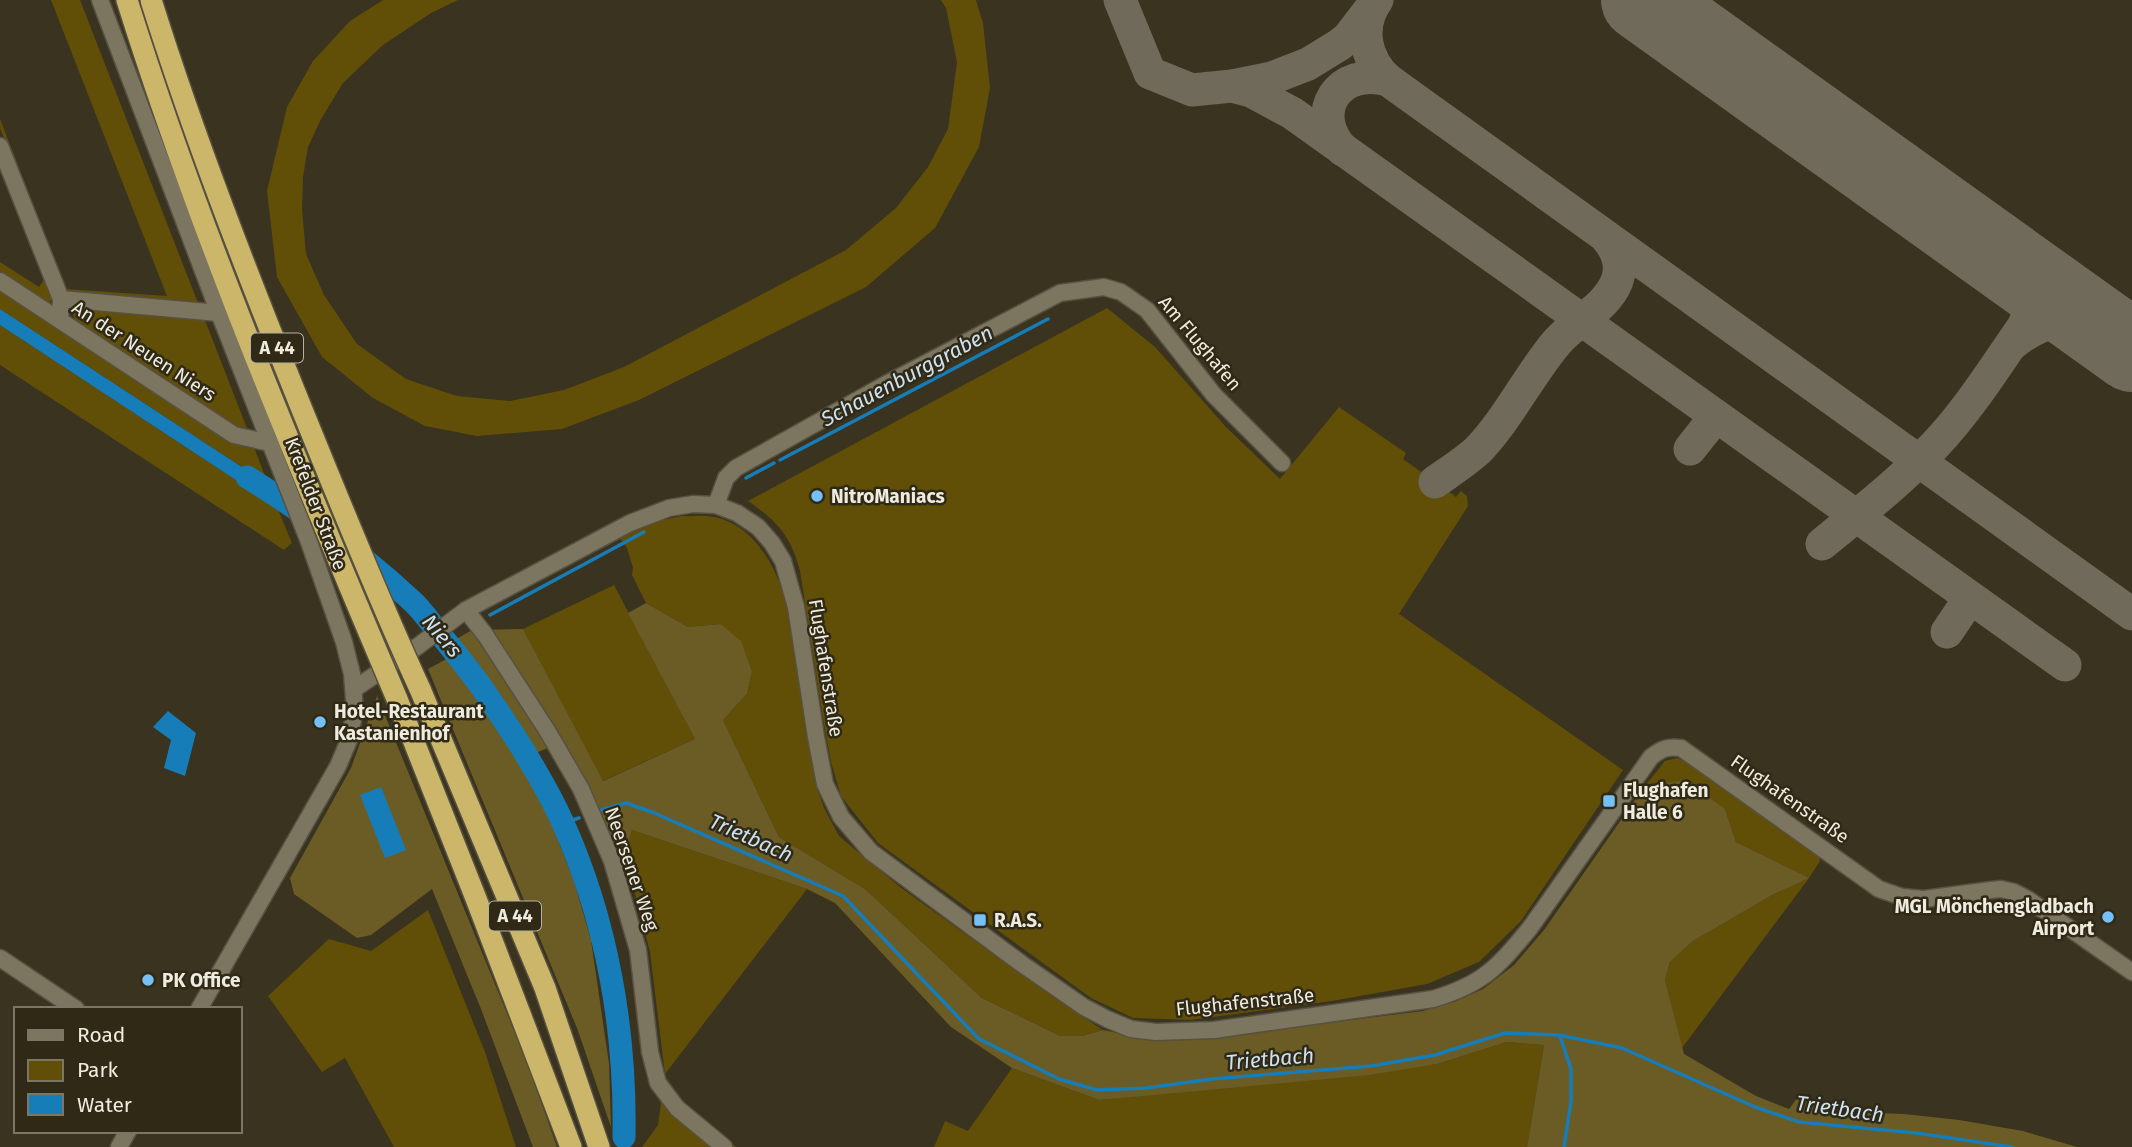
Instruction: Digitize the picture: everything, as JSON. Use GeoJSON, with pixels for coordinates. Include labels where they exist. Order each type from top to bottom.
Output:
{"type":"FeatureCollection","features":[{"type":"Feature","properties":{"kind":"highway","name":"A 44"},"geometry":{"type":"LineString","coordinates":[[127,0],[172,136],[225,281],[298,464],[397,699],[571,1147]]}},
{"type":"Feature","properties":{"kind":"highway","name":"A 44"},"geometry":{"type":"LineString","coordinates":[[151,0],[202,150],[261,307],[381,603],[420,689],[545,988],[599,1147]]}},
{"type":"Feature","properties":{"kind":"street","name":"Krefelder Straße"},"geometry":{"type":"LineString","coordinates":[[100,0],[309,542],[344,642],[354,689],[349,740],[338,766],[200,1007]]}},
{"type":"Feature","properties":{"kind":"street"},"geometry":{"type":"LineString","coordinates":[[0,146],[61,299],[60,320]]}},
{"type":"Feature","properties":{"kind":"street","name":"An der Neuen Niers"},"geometry":{"type":"LineString","coordinates":[[0,281],[234,435],[270,443]]}},
{"type":"Feature","properties":{"kind":"street","name":"Am Flughafen"},"geometry":{"type":"LineString","coordinates":[[716,505],[726,478],[736,468],[886,384],[1060,293],[1104,287],[1121,292],[1147,310],[1214,395],[1282,463]]}},
{"type":"Feature","properties":{"kind":"street"},"geometry":{"type":"LineString","coordinates":[[61,299],[219,313]]}},
{"type":"Feature","properties":{"kind":"street","name":"Flughafenstraße"},"geometry":{"type":"LineString","coordinates":[[354,689],[460,614],[630,523],[669,508],[693,504],[716,505],[737,513],[758,527],[783,561],[796,607],[825,783],[841,817],[871,852],[964,923],[1084,1007],[1131,1029],[1156,1032],[1214,1030],[1433,999],[1460,991],[1485,977],[1509,954],[1651,757],[1670,746],[1681,748],[1690,754],[1879,889],[1915,899],[2001,889],[2014,892],[2055,917],[2132,972]]}},
{"type":"Feature","properties":{"kind":"street","name":"Neersener Weg"},"geometry":{"type":"LineString","coordinates":[[460,614],[486,636],[548,732],[574,777],[611,861],[638,950],[651,1060],[658,1083],[671,1103],[724,1147]]}},
{"type":"Feature","properties":{"kind":"street"},"geometry":{"type":"LineString","coordinates":[[0,958],[73,1007]]}},
{"type":"Feature","properties":{"kind":"green space"},"geometry":{"type":"Polygon","coordinates":[[[51,0],[80,0],[198,303],[192,305],[69,296],[63,289],[0,128],[0,119],[66,289],[167,296],[51,0]]]}},
{"type":"Feature","properties":{"kind":"green space"},"geometry":{"type":"Polygon","coordinates":[[[383,0],[458,0],[431,13],[383,45],[343,83],[321,119],[308,147],[303,177],[302,209],[306,254],[324,295],[357,344],[406,379],[457,396],[510,401],[564,390],[624,367],[846,250],[896,208],[928,167],[948,129],[957,62],[946,8],[941,0],[976,0],[983,23],[990,88],[979,147],[935,228],[866,287],[639,400],[562,429],[477,436],[425,426],[373,398],[322,357],[277,277],[267,191],[287,107],[313,61],[350,21],[383,0]]]}},
{"type":"Feature","properties":{"kind":"green space"},"geometry":{"type":"Polygon","coordinates":[[[0,262],[39,287],[46,277],[54,297],[49,303],[36,300],[0,276],[0,262]]]}},
{"type":"Feature","properties":{"kind":"green space"},"geometry":{"type":"Polygon","coordinates":[[[0,287],[254,447],[268,484],[0,309],[0,287]]]}},
{"type":"Feature","properties":{"kind":"green space"},"geometry":{"type":"Polygon","coordinates":[[[74,308],[203,315],[248,431],[242,432],[80,329],[72,313],[74,308]]]}},
{"type":"Feature","properties":{"kind":"green space"},"geometry":{"type":"Polygon","coordinates":[[[1107,308],[1155,347],[1226,427],[1280,479],[1339,407],[1406,453],[1403,459],[1456,497],[1461,491],[1467,496],[1468,506],[1399,614],[1623,770],[1521,921],[1479,962],[1427,984],[1332,1001],[1191,1020],[1133,1018],[1091,998],[878,843],[841,796],[824,724],[800,571],[782,530],[748,501],[1107,308]]]}},
{"type":"Feature","properties":{"kind":"green space"},"geometry":{"type":"Polygon","coordinates":[[[0,325],[277,507],[292,543],[284,550],[0,365],[0,325]]]}},
{"type":"Feature","properties":{"kind":"green space"},"geometry":{"type":"Polygon","coordinates":[[[682,516],[715,517],[741,529],[761,549],[776,574],[786,601],[817,788],[839,836],[900,887],[1103,1030],[1082,1036],[1060,1036],[982,998],[865,889],[779,837],[723,720],[747,694],[752,672],[720,624],[688,627],[646,603],[632,575],[633,568],[627,548],[619,537],[658,521],[682,516]]]}},
{"type":"Feature","properties":{"kind":"green space"},"geometry":{"type":"Polygon","coordinates":[[[614,585],[695,739],[602,781],[523,629],[614,585]]]}},
{"type":"Feature","properties":{"kind":"green space"},"geometry":{"type":"Polygon","coordinates":[[[1677,758],[1819,855],[1820,861],[1809,878],[1682,1048],[1665,980],[1670,962],[1693,941],[1774,894],[1808,878],[1736,842],[1725,809],[1649,786],[1644,787],[1665,761],[1677,758]]]}},
{"type":"Feature","properties":{"kind":"green space"},"geometry":{"type":"Polygon","coordinates":[[[632,830],[807,889],[665,1074],[650,952],[625,855],[632,830]]]}},
{"type":"Feature","properties":{"kind":"green space"},"geometry":{"type":"Polygon","coordinates":[[[428,910],[485,1052],[516,1147],[394,1147],[345,1058],[322,1072],[268,996],[329,939],[371,951],[428,910]]]}},
{"type":"Feature","properties":{"kind":"green space"},"geometry":{"type":"Polygon","coordinates":[[[1507,1042],[1544,1045],[1527,1147],[934,1147],[945,1121],[968,1131],[1012,1068],[1099,1100],[1437,1064],[1507,1042]]]}},
{"type":"Feature","properties":{"kind":"green space"},"geometry":{"type":"Polygon","coordinates":[[[665,1074],[675,1099],[736,1147],[642,1147],[658,1125],[665,1074]]]}},
{"type":"Feature","properties":{"kind":"shaded area"},"geometry":{"type":"Polygon","coordinates":[[[646,603],[688,627],[720,624],[741,641],[752,672],[747,694],[723,720],[779,837],[865,889],[982,998],[1060,1036],[1082,1036],[1103,1030],[1148,1039],[1196,1039],[1423,1011],[1454,1002],[1483,989],[1514,965],[1544,930],[1644,787],[1684,780],[1725,809],[1736,842],[1809,878],[1774,894],[1693,941],[1670,962],[1665,980],[1684,1054],[1756,1096],[1789,1109],[1798,1097],[1847,1112],[1904,1114],[2023,1131],[2077,1147],[1527,1147],[1544,1045],[1507,1042],[1437,1064],[1369,1075],[1099,1100],[1012,1068],[951,1027],[835,903],[807,889],[632,830],[625,855],[584,814],[548,748],[533,754],[451,642],[472,630],[523,629],[603,781],[695,739],[628,613],[646,603]]]}},
{"type":"Feature","properties":{"kind":"shaded area"},"geometry":{"type":"Polygon","coordinates":[[[452,656],[476,685],[516,751],[551,822],[574,881],[591,940],[609,1064],[611,1127],[577,1028],[428,669],[452,656]]]}},
{"type":"Feature","properties":{"kind":"shaded area"},"geometry":{"type":"Polygon","coordinates":[[[377,696],[526,1060],[557,1147],[533,1147],[432,889],[371,935],[357,938],[294,894],[290,878],[351,768],[377,696]]]}},
{"type":"Feature","properties":{"kind":"water"},"geometry":{"type":"Polygon","coordinates":[[[0,309],[268,484],[277,507],[0,325],[0,309]]]}},
{"type":"Feature","properties":{"kind":"water"},"geometry":{"type":"Polygon","coordinates":[[[168,711],[196,733],[185,776],[164,768],[171,740],[153,727],[168,711]]]}},
{"type":"Feature","properties":{"kind":"water"},"geometry":{"type":"Polygon","coordinates":[[[381,787],[406,850],[385,858],[360,795],[381,787]]]}},
{"type":"Feature","properties":{"kind":"waterway","name":"Schauenburggraben"},"geometry":{"type":"LineString","coordinates":[[780,460],[1048,319]]}},
{"type":"Feature","properties":{"kind":"waterway","name":"Schauenburggraben"},"geometry":{"type":"LineString","coordinates":[[746,478],[774,463]]}},
{"type":"Feature","properties":{"kind":"waterway","name":"Niers"},"geometry":{"type":"LineString","coordinates":[[247,477],[332,535],[416,605],[480,686],[539,777],[556,807],[578,860],[602,937],[611,977],[622,1057],[624,1137]]}},
{"type":"Feature","properties":{"kind":"waterway","name":"Schauenburggraben"},"geometry":{"type":"LineString","coordinates":[[490,615],[644,532]]}},
{"type":"Feature","properties":{"kind":"waterway","name":"Trietbach"},"geometry":{"type":"LineString","coordinates":[[601,810],[626,803],[652,812],[843,896],[979,1039],[1059,1079],[1097,1090],[1146,1088],[1212,1079],[1371,1066],[1435,1055],[1505,1033],[1559,1035],[1622,1048],[1755,1107],[1799,1122],[1916,1133],[2012,1147]]}},
{"type":"Feature","properties":{"kind":"waterway","name":"Trietbach"},"geometry":{"type":"LineString","coordinates":[[563,823],[579,818]]}},
{"type":"Feature","properties":{"kind":"waterway"},"geometry":{"type":"LineString","coordinates":[[1560,1036],[1571,1069],[1571,1101],[1564,1147]]}},
{"type":"Feature","properties":{"kind":"taxiway"},"geometry":{"type":"LineString","coordinates":[[1120,0],[1150,73],[1192,90],[1272,78],[1308,64],[1348,38],[1371,8]]}},
{"type":"Feature","properties":{"kind":"taxiway"},"geometry":{"type":"LineString","coordinates":[[1377,0],[1367,21],[1367,42],[1369,53],[1388,80],[2132,614]]}},
{"type":"Feature","properties":{"kind":"taxiway"},"geometry":{"type":"LineString","coordinates":[[1343,150],[1333,136],[1328,121],[1329,107],[1334,96],[1343,86],[1355,80],[1371,77],[1388,80]]}},
{"type":"Feature","properties":{"kind":"taxiway"},"geometry":{"type":"LineString","coordinates":[[1232,86],[1251,91],[1292,113],[2065,665]]}},
{"type":"Feature","properties":{"kind":"taxiway"},"geometry":{"type":"LineString","coordinates":[[1435,482],[1478,450],[1499,425],[1557,342],[1598,307],[1612,291],[1619,275],[1619,263],[1616,252],[1606,237]]}},
{"type":"Feature","properties":{"kind":"taxiway"},"geometry":{"type":"LineString","coordinates":[[1822,544],[1895,483],[1936,444],[1971,402],[2023,327],[2027,318],[2028,294],[2012,265]]}},
{"type":"Feature","properties":{"kind":"taxiway"},"geometry":{"type":"LineString","coordinates":[[2011,345],[2038,328],[2062,322],[2086,327],[2115,339]]}},
{"type":"Feature","properties":{"kind":"taxiway"},"geometry":{"type":"LineString","coordinates":[[1690,449],[1716,416]]}},
{"type":"Feature","properties":{"kind":"taxiway"},"geometry":{"type":"LineString","coordinates":[[1947,632],[1970,598]]}},
{"type":"Feature","properties":{"kind":"runway"},"geometry":{"type":"LineString","coordinates":[[1642,0],[2132,351]]}},
{"type":"Feature","properties":{"kind":"place","name":"NitroManiacs"},"geometry":{"type":"Point","coordinates":[817,496]}},
{"type":"Feature","properties":{"kind":"place","name":"Hotel-Restaurant Kastanienhof"},"geometry":{"type":"Point","coordinates":[320,722]}},
{"type":"Feature","properties":{"kind":"place","name":"Flughafen Halle 6"},"geometry":{"type":"Point","coordinates":[1609,801]}},
{"type":"Feature","properties":{"kind":"place","name":"MGL Mönchengladbach Airport"},"geometry":{"type":"Point","coordinates":[2108,917]}},
{"type":"Feature","properties":{"kind":"place","name":"R.A.S."},"geometry":{"type":"Point","coordinates":[980,920]}},
{"type":"Feature","properties":{"kind":"place","name":"PK Office"},"geometry":{"type":"Point","coordinates":[148,980]}}]}
